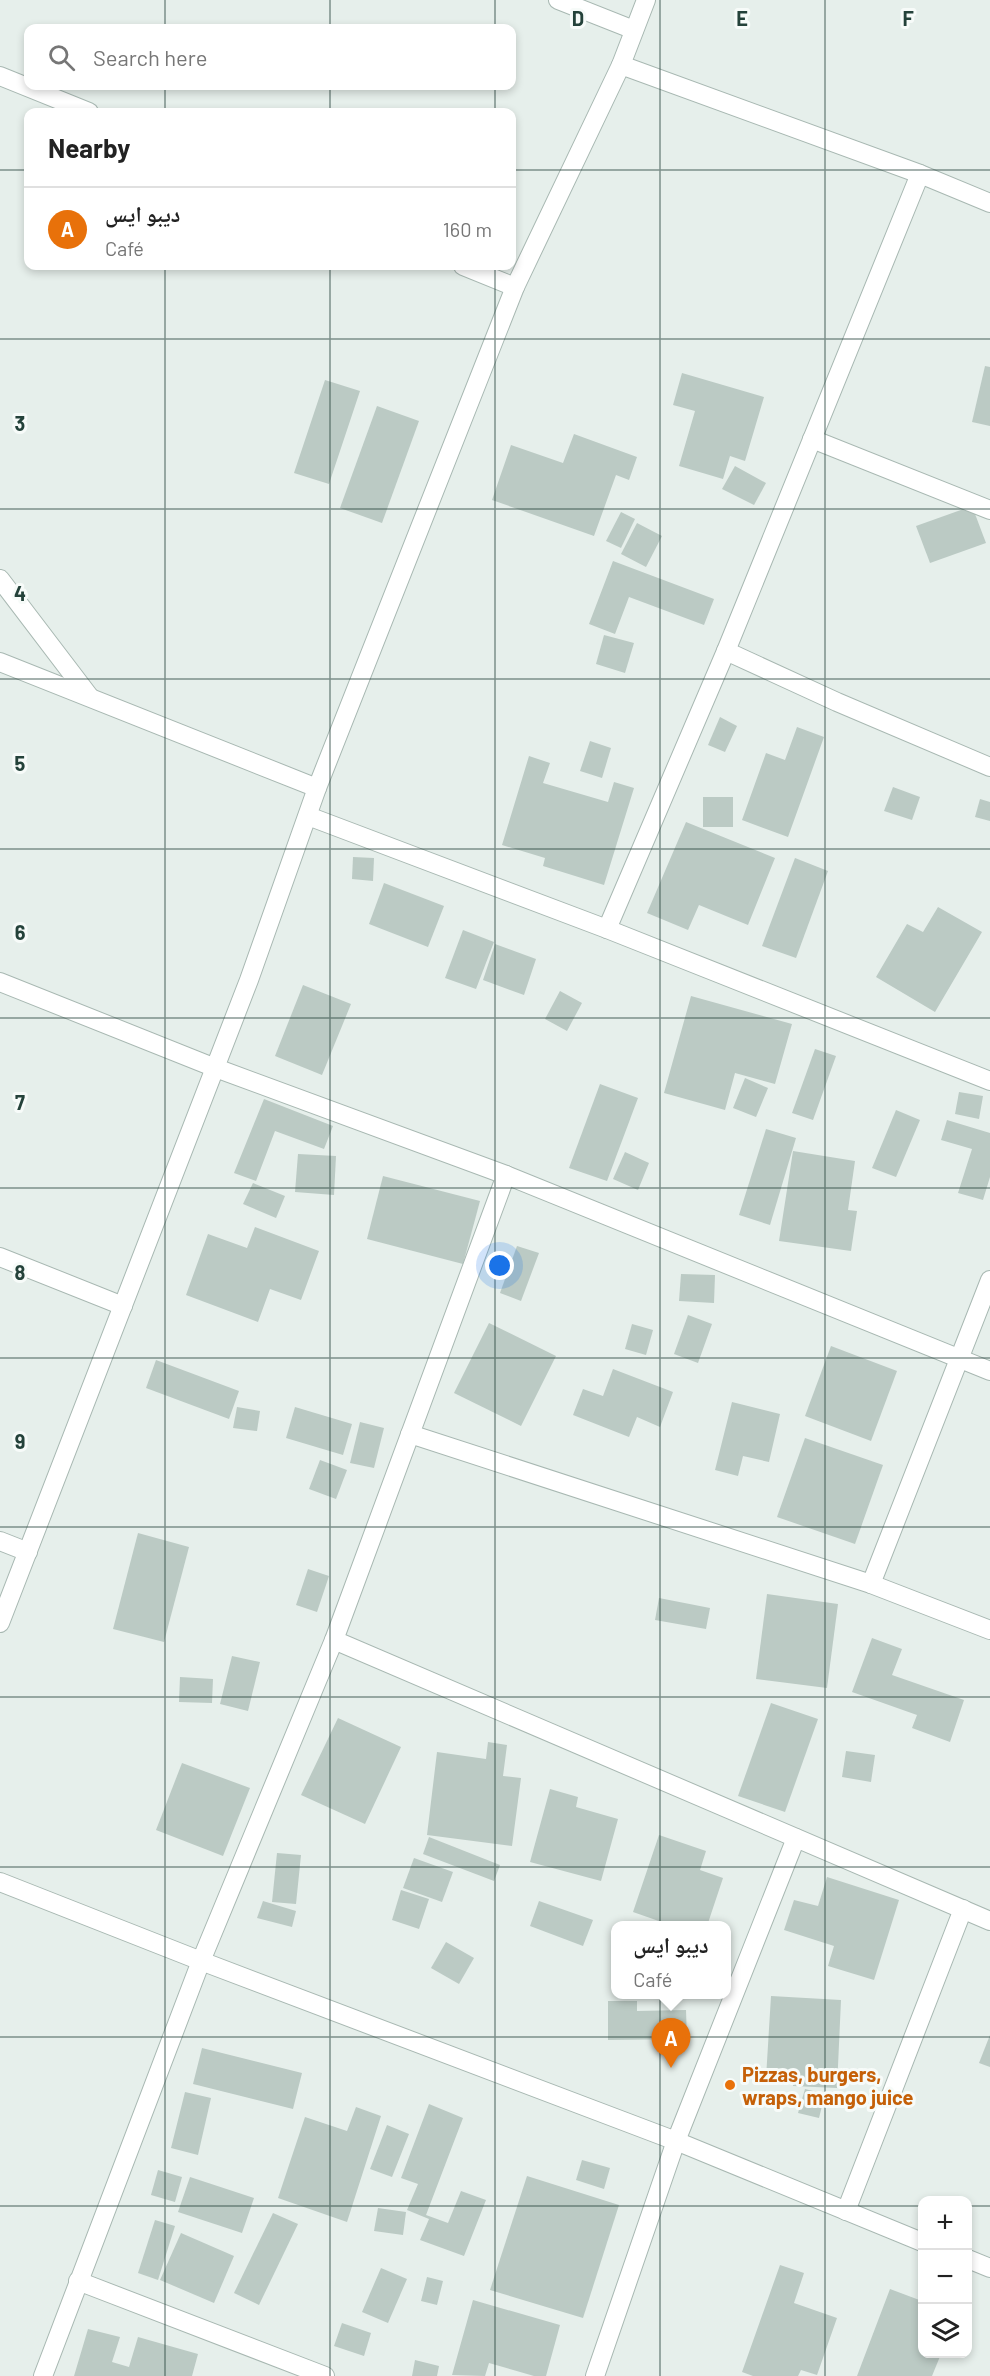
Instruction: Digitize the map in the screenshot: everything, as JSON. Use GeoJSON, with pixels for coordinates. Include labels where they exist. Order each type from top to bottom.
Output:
{"type":"FeatureCollection","features":[{"type":"Feature","properties":{"kind":"street"},"geometry":{"type":"LineString","coordinates":[[558,0],[634,30]]}},
{"type":"Feature","properties":{"kind":"street"},"geometry":{"type":"LineString","coordinates":[[0,1623],[213,1067],[249,980],[317,788],[515,287],[621,65],[646,0]]}},
{"type":"Feature","properties":{"kind":"street"},"geometry":{"type":"LineString","coordinates":[[621,65],[920,174],[990,203]]}},
{"type":"Feature","properties":{"kind":"street"},"geometry":{"type":"LineString","coordinates":[[0,76],[24,86]]}},
{"type":"Feature","properties":{"kind":"street"},"geometry":{"type":"LineString","coordinates":[[35,90],[79,108]]}},
{"type":"Feature","properties":{"kind":"street"},"geometry":{"type":"LineString","coordinates":[[607,929],[726,651],[920,174]]}},
{"type":"Feature","properties":{"kind":"street"},"geometry":{"type":"LineString","coordinates":[[473,270],[515,287]]}},
{"type":"Feature","properties":{"kind":"street"},"geometry":{"type":"LineString","coordinates":[[812,439],[990,510]]}},
{"type":"Feature","properties":{"kind":"street"},"geometry":{"type":"LineString","coordinates":[[0,579],[90,697]]}},
{"type":"Feature","properties":{"kind":"street"},"geometry":{"type":"LineString","coordinates":[[726,651],[837,702],[990,767]]}},
{"type":"Feature","properties":{"kind":"street"},"geometry":{"type":"LineString","coordinates":[[0,662],[317,788]]}},
{"type":"Feature","properties":{"kind":"street"},"geometry":{"type":"LineString","coordinates":[[308,816],[607,929],[990,1081]]}},
{"type":"Feature","properties":{"kind":"street"},"geometry":{"type":"LineString","coordinates":[[0,982],[213,1067],[506,1175],[990,1371]]}},
{"type":"Feature","properties":{"kind":"street"},"geometry":{"type":"LineString","coordinates":[[43,2376],[201,1961],[334,1640],[506,1175]]}},
{"type":"Feature","properties":{"kind":"street"},"geometry":{"type":"LineString","coordinates":[[0,1257],[123,1306]]}},
{"type":"Feature","properties":{"kind":"street"},"geometry":{"type":"LineString","coordinates":[[871,1584],[990,1280]]}},
{"type":"Feature","properties":{"kind":"street"},"geometry":{"type":"LineString","coordinates":[[410,1434],[871,1584],[990,1630]]}},
{"type":"Feature","properties":{"kind":"street"},"geometry":{"type":"LineString","coordinates":[[0,1541],[28,1552]]}},
{"type":"Feature","properties":{"kind":"street"},"geometry":{"type":"LineString","coordinates":[[334,1640],[990,1921]]}},
{"type":"Feature","properties":{"kind":"street"},"geometry":{"type":"LineString","coordinates":[[595,2376],[676,2141],[796,1838]]}},
{"type":"Feature","properties":{"kind":"street"},"geometry":{"type":"LineString","coordinates":[[0,1882],[201,1961],[676,2141],[918,2240]]}},
{"type":"Feature","properties":{"kind":"street"},"geometry":{"type":"LineString","coordinates":[[846,2211],[963,1909]]}},
{"type":"Feature","properties":{"kind":"street"},"geometry":{"type":"LineString","coordinates":[[972,2261],[990,2268]]}},
{"type":"Feature","properties":{"kind":"street"},"geometry":{"type":"LineString","coordinates":[[78,2281],[325,2376]]}},
{"type":"Feature","properties":{"kind":"building"},"geometry":{"type":"Polygon","coordinates":[[[985,366],[990,367],[990,426],[972,422],[985,366]]]}},
{"type":"Feature","properties":{"kind":"building"},"geometry":{"type":"Polygon","coordinates":[[[682,373],[764,397],[745,461],[730,456],[723,479],[679,466],[695,411],[673,405],[682,373]]]}},
{"type":"Feature","properties":{"kind":"building"},"geometry":{"type":"Polygon","coordinates":[[[325,380],[360,391],[329,484],[294,473],[325,380]]]}},
{"type":"Feature","properties":{"kind":"building"},"geometry":{"type":"Polygon","coordinates":[[[377,406],[419,421],[382,523],[340,508],[377,406]]]}},
{"type":"Feature","properties":{"kind":"building"},"geometry":{"type":"Polygon","coordinates":[[[574,434],[637,457],[629,480],[616,475],[594,536],[492,500],[511,445],[563,463],[574,434]]]}},
{"type":"Feature","properties":{"kind":"building"},"geometry":{"type":"Polygon","coordinates":[[[735,466],[766,483],[754,505],[722,489],[735,466]]]}},
{"type":"Feature","properties":{"kind":"building"},"geometry":{"type":"Polygon","coordinates":[[[972,506],[986,543],[930,563],[916,526],[972,506]]]}},
{"type":"Feature","properties":{"kind":"building"},"geometry":{"type":"Polygon","coordinates":[[[621,512],[635,519],[621,548],[606,541],[621,512]]]}},
{"type":"Feature","properties":{"kind":"building"},"geometry":{"type":"Polygon","coordinates":[[[637,523],[662,536],[646,567],[621,554],[637,523]]]}},
{"type":"Feature","properties":{"kind":"building"},"geometry":{"type":"Polygon","coordinates":[[[613,561],[714,599],[704,625],[629,597],[615,634],[589,624],[613,561]]]}},
{"type":"Feature","properties":{"kind":"building"},"geometry":{"type":"Polygon","coordinates":[[[604,635],[634,643],[625,673],[596,664],[604,635]]]}},
{"type":"Feature","properties":{"kind":"building"},"geometry":{"type":"Polygon","coordinates":[[[720,717],[737,726],[725,752],[708,745],[720,717]]]}},
{"type":"Feature","properties":{"kind":"building"},"geometry":{"type":"Polygon","coordinates":[[[797,727],[824,737],[788,837],[742,820],[766,753],[785,760],[797,727]]]}},
{"type":"Feature","properties":{"kind":"building"},"geometry":{"type":"Polygon","coordinates":[[[590,741],[611,748],[602,778],[580,771],[590,741]]]}},
{"type":"Feature","properties":{"kind":"building"},"geometry":{"type":"Polygon","coordinates":[[[529,756],[550,763],[543,783],[608,802],[614,782],[634,788],[604,885],[543,866],[545,858],[502,845],[529,756]]]}},
{"type":"Feature","properties":{"kind":"building"},"geometry":{"type":"Polygon","coordinates":[[[893,787],[920,797],[912,820],[884,811],[893,787]]]}},
{"type":"Feature","properties":{"kind":"building"},"geometry":{"type":"Polygon","coordinates":[[[703,797],[733,797],[733,827],[703,827],[703,797]]]}},
{"type":"Feature","properties":{"kind":"building"},"geometry":{"type":"Polygon","coordinates":[[[980,799],[990,802],[990,821],[975,817],[980,799]]]}},
{"type":"Feature","properties":{"kind":"building"},"geometry":{"type":"Polygon","coordinates":[[[686,822],[775,858],[748,925],[699,905],[688,930],[647,913],[686,822]]]}},
{"type":"Feature","properties":{"kind":"building"},"geometry":{"type":"Polygon","coordinates":[[[353,857],[374,858],[373,881],[352,879],[353,857]]]}},
{"type":"Feature","properties":{"kind":"building"},"geometry":{"type":"Polygon","coordinates":[[[795,858],[828,871],[796,958],[762,946],[795,858]]]}},
{"type":"Feature","properties":{"kind":"building"},"geometry":{"type":"Polygon","coordinates":[[[384,883],[444,906],[428,947],[369,924],[384,883]]]}},
{"type":"Feature","properties":{"kind":"building"},"geometry":{"type":"Polygon","coordinates":[[[938,907],[982,932],[935,1012],[876,977],[907,924],[923,932],[938,907]]]}},
{"type":"Feature","properties":{"kind":"building"},"geometry":{"type":"Polygon","coordinates":[[[463,930],[494,942],[476,989],[445,978],[463,930]]]}},
{"type":"Feature","properties":{"kind":"building"},"geometry":{"type":"Polygon","coordinates":[[[495,944],[536,959],[524,995],[483,980],[495,944]]]}},
{"type":"Feature","properties":{"kind":"building"},"geometry":{"type":"Polygon","coordinates":[[[303,985],[351,1004],[322,1075],[275,1056],[303,985]]]}},
{"type":"Feature","properties":{"kind":"building"},"geometry":{"type":"Polygon","coordinates":[[[560,991],[582,1003],[567,1031],[545,1019],[560,991]]]}},
{"type":"Feature","properties":{"kind":"building"},"geometry":{"type":"Polygon","coordinates":[[[691,996],[792,1024],[775,1084],[735,1073],[725,1110],[664,1093],[691,996]]]}},
{"type":"Feature","properties":{"kind":"building"},"geometry":{"type":"Polygon","coordinates":[[[815,1049],[836,1056],[813,1120],[792,1113],[815,1049]]]}},
{"type":"Feature","properties":{"kind":"building"},"geometry":{"type":"Polygon","coordinates":[[[745,1078],[768,1088],[756,1117],[733,1108],[745,1078]]]}},
{"type":"Feature","properties":{"kind":"building"},"geometry":{"type":"Polygon","coordinates":[[[600,1084],[638,1098],[607,1181],[569,1168],[600,1084]]]}},
{"type":"Feature","properties":{"kind":"building"},"geometry":{"type":"Polygon","coordinates":[[[959,1092],[983,1096],[979,1119],[955,1114],[959,1092]]]}},
{"type":"Feature","properties":{"kind":"building"},"geometry":{"type":"Polygon","coordinates":[[[264,1099],[333,1126],[324,1149],[275,1131],[256,1181],[234,1173],[264,1099]]]}},
{"type":"Feature","properties":{"kind":"building"},"geometry":{"type":"Polygon","coordinates":[[[896,1110],[920,1120],[896,1177],[872,1168],[896,1110]]]}},
{"type":"Feature","properties":{"kind":"building"},"geometry":{"type":"Polygon","coordinates":[[[947,1120],[990,1133],[990,1177],[983,1200],[958,1193],[972,1149],[941,1140],[947,1120]]]}},
{"type":"Feature","properties":{"kind":"building"},"geometry":{"type":"Polygon","coordinates":[[[766,1129],[796,1138],[770,1225],[739,1215],[766,1129]]]}},
{"type":"Feature","properties":{"kind":"building"},"geometry":{"type":"Polygon","coordinates":[[[793,1151],[855,1161],[848,1210],[857,1211],[851,1251],[779,1241],[793,1151]]]}},
{"type":"Feature","properties":{"kind":"building"},"geometry":{"type":"Polygon","coordinates":[[[625,1152],[649,1163],[638,1190],[613,1179],[625,1152]]]}},
{"type":"Feature","properties":{"kind":"building"},"geometry":{"type":"Polygon","coordinates":[[[298,1154],[336,1156],[334,1195],[295,1192],[298,1154]]]}},
{"type":"Feature","properties":{"kind":"building"},"geometry":{"type":"Polygon","coordinates":[[[383,1176],[480,1201],[463,1264],[367,1239],[383,1176]]]}},
{"type":"Feature","properties":{"kind":"building"},"geometry":{"type":"Polygon","coordinates":[[[253,1183],[285,1196],[276,1218],[243,1204],[253,1183]]]}},
{"type":"Feature","properties":{"kind":"building"},"geometry":{"type":"Polygon","coordinates":[[[255,1227],[319,1251],[301,1300],[270,1289],[258,1322],[186,1295],[208,1234],[247,1248],[255,1227]]]}},
{"type":"Feature","properties":{"kind":"building"},"geometry":{"type":"Polygon","coordinates":[[[517,1246],[539,1253],[521,1301],[500,1293],[517,1246]]]}},
{"type":"Feature","properties":{"kind":"building"},"geometry":{"type":"Polygon","coordinates":[[[681,1274],[715,1275],[714,1303],[679,1301],[681,1274]]]}},
{"type":"Feature","properties":{"kind":"building"},"geometry":{"type":"Polygon","coordinates":[[[688,1315],[712,1324],[698,1363],[674,1354],[688,1315]]]}},
{"type":"Feature","properties":{"kind":"building"},"geometry":{"type":"Polygon","coordinates":[[[489,1323],[556,1356],[521,1426],[454,1393],[489,1323]]]}},
{"type":"Feature","properties":{"kind":"building"},"geometry":{"type":"Polygon","coordinates":[[[632,1324],[653,1330],[646,1355],[625,1349],[632,1324]]]}},
{"type":"Feature","properties":{"kind":"building"},"geometry":{"type":"Polygon","coordinates":[[[831,1346],[897,1371],[871,1441],[805,1416],[831,1346]]]}},
{"type":"Feature","properties":{"kind":"building"},"geometry":{"type":"Polygon","coordinates":[[[156,1360],[239,1391],[229,1419],[146,1388],[156,1360]]]}},
{"type":"Feature","properties":{"kind":"building"},"geometry":{"type":"Polygon","coordinates":[[[613,1369],[673,1392],[660,1427],[637,1417],[629,1437],[573,1415],[583,1389],[603,1396],[613,1369]]]}},
{"type":"Feature","properties":{"kind":"building"},"geometry":{"type":"Polygon","coordinates":[[[732,1402],[780,1414],[769,1462],[743,1456],[738,1476],[715,1470],[732,1402]]]}},
{"type":"Feature","properties":{"kind":"building"},"geometry":{"type":"Polygon","coordinates":[[[237,1407],[260,1411],[257,1431],[233,1428],[237,1407]]]}},
{"type":"Feature","properties":{"kind":"building"},"geometry":{"type":"Polygon","coordinates":[[[295,1407],[352,1424],[343,1455],[286,1438],[295,1407]]]}},
{"type":"Feature","properties":{"kind":"building"},"geometry":{"type":"Polygon","coordinates":[[[360,1422],[384,1428],[374,1468],[350,1463],[360,1422]]]}},
{"type":"Feature","properties":{"kind":"building"},"geometry":{"type":"Polygon","coordinates":[[[805,1438],[883,1465],[855,1544],[777,1517],[805,1438]]]}},
{"type":"Feature","properties":{"kind":"building"},"geometry":{"type":"Polygon","coordinates":[[[320,1460],[347,1470],[336,1499],[309,1489],[320,1460]]]}},
{"type":"Feature","properties":{"kind":"building"},"geometry":{"type":"Polygon","coordinates":[[[138,1533],[189,1547],[164,1642],[113,1629],[138,1533]]]}},
{"type":"Feature","properties":{"kind":"building"},"geometry":{"type":"Polygon","coordinates":[[[308,1569],[329,1576],[317,1612],[296,1605],[308,1569]]]}},
{"type":"Feature","properties":{"kind":"building"},"geometry":{"type":"Polygon","coordinates":[[[767,1594],[838,1604],[827,1688],[756,1679],[767,1594]]]}},
{"type":"Feature","properties":{"kind":"building"},"geometry":{"type":"Polygon","coordinates":[[[659,1598],[710,1608],[706,1629],[655,1620],[659,1598]]]}},
{"type":"Feature","properties":{"kind":"building"},"geometry":{"type":"Polygon","coordinates":[[[872,1638],[902,1649],[892,1675],[964,1700],[950,1742],[912,1728],[917,1715],[852,1692],[872,1638]]]}},
{"type":"Feature","properties":{"kind":"building"},"geometry":{"type":"Polygon","coordinates":[[[232,1656],[260,1662],[248,1711],[220,1704],[232,1656]]]}},
{"type":"Feature","properties":{"kind":"building"},"geometry":{"type":"Polygon","coordinates":[[[180,1677],[213,1679],[212,1703],[179,1702],[180,1677]]]}},
{"type":"Feature","properties":{"kind":"building"},"geometry":{"type":"Polygon","coordinates":[[[771,1703],[818,1719],[785,1812],[738,1796],[771,1703]]]}},
{"type":"Feature","properties":{"kind":"building"},"geometry":{"type":"Polygon","coordinates":[[[338,1718],[401,1747],[365,1824],[301,1795],[338,1718]]]}},
{"type":"Feature","properties":{"kind":"building"},"geometry":{"type":"Polygon","coordinates":[[[488,1742],[507,1745],[503,1776],[521,1778],[512,1846],[427,1835],[437,1752],[486,1759],[488,1742]]]}},
{"type":"Feature","properties":{"kind":"building"},"geometry":{"type":"Polygon","coordinates":[[[846,1751],[875,1755],[871,1782],[842,1777],[846,1751]]]}},
{"type":"Feature","properties":{"kind":"building"},"geometry":{"type":"Polygon","coordinates":[[[182,1763],[250,1788],[223,1856],[156,1830],[182,1763]]]}},
{"type":"Feature","properties":{"kind":"building"},"geometry":{"type":"Polygon","coordinates":[[[550,1789],[578,1797],[576,1807],[618,1819],[601,1881],[530,1862],[550,1789]]]}},
{"type":"Feature","properties":{"kind":"building"},"geometry":{"type":"Polygon","coordinates":[[[659,1835],[706,1851],[700,1870],[723,1878],[709,1921],[659,1921],[633,1912],[659,1835]]]}},
{"type":"Feature","properties":{"kind":"building"},"geometry":{"type":"Polygon","coordinates":[[[429,1837],[500,1865],[494,1881],[423,1854],[429,1837]]]}},
{"type":"Feature","properties":{"kind":"building"},"geometry":{"type":"Polygon","coordinates":[[[277,1853],[301,1855],[296,1904],[272,1902],[277,1853]]]}},
{"type":"Feature","properties":{"kind":"building"},"geometry":{"type":"Polygon","coordinates":[[[414,1858],[453,1872],[442,1902],[403,1888],[414,1858]]]}},
{"type":"Feature","properties":{"kind":"building"},"geometry":{"type":"Polygon","coordinates":[[[827,1877],[899,1900],[874,1980],[828,1966],[834,1946],[784,1930],[794,1900],[818,1906],[827,1877]]]}},
{"type":"Feature","properties":{"kind":"building"},"geometry":{"type":"Polygon","coordinates":[[[401,1890],[429,1899],[419,1929],[392,1920],[401,1890]]]}},
{"type":"Feature","properties":{"kind":"building"},"geometry":{"type":"Polygon","coordinates":[[[263,1901],[296,1911],[292,1927],[257,1918],[263,1901]]]}},
{"type":"Feature","properties":{"kind":"building"},"geometry":{"type":"Polygon","coordinates":[[[539,1901],[593,1920],[583,1946],[530,1926],[539,1901]]]}},
{"type":"Feature","properties":{"kind":"building"},"geometry":{"type":"Polygon","coordinates":[[[446,1942],[474,1958],[459,1984],[431,1968],[446,1942]]]}},
{"type":"Feature","properties":{"kind":"building"},"geometry":{"type":"Polygon","coordinates":[[[771,1996],[841,2000],[837,2088],[793,2086],[793,2080],[766,2078],[771,1996]]]}},
{"type":"Feature","properties":{"kind":"building"},"geometry":{"type":"Polygon","coordinates":[[[608,2001],[637,2001],[637,2011],[686,2010],[687,2039],[608,2040],[608,2001]]]}},
{"type":"Feature","properties":{"kind":"building"},"geometry":{"type":"Polygon","coordinates":[[[990,2035],[990,2067],[979,2063],[990,2035]]]}},
{"type":"Feature","properties":{"kind":"building"},"geometry":{"type":"Polygon","coordinates":[[[202,2048],[302,2073],[293,2109],[193,2084],[202,2048]]]}},
{"type":"Feature","properties":{"kind":"building"},"geometry":{"type":"Polygon","coordinates":[[[805,2089],[825,2094],[819,2118],[798,2113],[805,2089]]]}},
{"type":"Feature","properties":{"kind":"building"},"geometry":{"type":"Polygon","coordinates":[[[185,2092],[211,2098],[198,2155],[171,2148],[185,2092]]]}},
{"type":"Feature","properties":{"kind":"building"},"geometry":{"type":"Polygon","coordinates":[[[429,2104],[463,2118],[426,2215],[448,2223],[461,2191],[486,2200],[464,2256],[420,2240],[429,2219],[407,2210],[418,2184],[401,2178],[429,2104]]]}},
{"type":"Feature","properties":{"kind":"building"},"geometry":{"type":"Polygon","coordinates":[[[356,2107],[381,2116],[347,2222],[278,2198],[305,2117],[347,2131],[356,2107]]]}},
{"type":"Feature","properties":{"kind":"building"},"geometry":{"type":"Polygon","coordinates":[[[387,2125],[409,2134],[392,2177],[370,2169],[387,2125]]]}},
{"type":"Feature","properties":{"kind":"building"},"geometry":{"type":"Polygon","coordinates":[[[582,2160],[610,2168],[604,2189],[576,2180],[582,2160]]]}},
{"type":"Feature","properties":{"kind":"building"},"geometry":{"type":"Polygon","coordinates":[[[158,2170],[182,2177],[175,2202],[151,2195],[158,2170]]]}},
{"type":"Feature","properties":{"kind":"building"},"geometry":{"type":"Polygon","coordinates":[[[527,2176],[619,2205],[583,2318],[490,2290],[527,2176]]]}},
{"type":"Feature","properties":{"kind":"building"},"geometry":{"type":"Polygon","coordinates":[[[190,2177],[254,2198],[242,2233],[178,2212],[190,2177]]]}},
{"type":"Feature","properties":{"kind":"building"},"geometry":{"type":"Polygon","coordinates":[[[378,2208],[406,2212],[403,2235],[374,2231],[378,2208]]]}},
{"type":"Feature","properties":{"kind":"building"},"geometry":{"type":"Polygon","coordinates":[[[273,2213],[298,2224],[259,2305],[234,2293],[273,2213]]]}},
{"type":"Feature","properties":{"kind":"building"},"geometry":{"type":"Polygon","coordinates":[[[155,2220],[175,2226],[158,2280],[138,2273],[155,2220]]]}},
{"type":"Feature","properties":{"kind":"building"},"geometry":{"type":"Polygon","coordinates":[[[181,2233],[234,2256],[214,2303],[160,2280],[181,2233]]]}},
{"type":"Feature","properties":{"kind":"building"},"geometry":{"type":"Polygon","coordinates":[[[780,2265],[804,2273],[794,2303],[837,2318],[817,2375],[801,2370],[798,2376],[753,2376],[742,2372],[780,2265]]]}},
{"type":"Feature","properties":{"kind":"building"},"geometry":{"type":"Polygon","coordinates":[[[381,2268],[407,2279],[388,2323],[362,2312],[381,2268]]]}},
{"type":"Feature","properties":{"kind":"building"},"geometry":{"type":"Polygon","coordinates":[[[427,2277],[443,2281],[437,2305],[421,2301],[427,2277]]]}},
{"type":"Feature","properties":{"kind":"building"},"geometry":{"type":"Polygon","coordinates":[[[890,2289],[918,2300],[918,2358],[939,2358],[932,2376],[857,2376],[890,2289]]]}},
{"type":"Feature","properties":{"kind":"building"},"geometry":{"type":"Polygon","coordinates":[[[473,2300],[560,2325],[546,2376],[534,2376],[489,2363],[485,2376],[452,2375],[473,2300]]]}},
{"type":"Feature","properties":{"kind":"building"},"geometry":{"type":"Polygon","coordinates":[[[342,2323],[371,2333],[364,2356],[334,2346],[342,2323]]]}},
{"type":"Feature","properties":{"kind":"building"},"geometry":{"type":"Polygon","coordinates":[[[88,2329],[120,2337],[112,2362],[129,2367],[138,2337],[198,2354],[192,2376],[74,2376],[88,2329]]]}},
{"type":"Feature","properties":{"kind":"building"},"geometry":{"type":"Polygon","coordinates":[[[415,2360],[439,2366],[437,2376],[412,2376],[415,2360]]]}},
{"type":"Feature","properties":{"kind":"place","name":"ديبو ايس"},"geometry":{"type":"Point","coordinates":[671,2068]}},
{"type":"Feature","properties":{"kind":"place","name":"Pizzas, burgers, wraps, mango juice"},"geometry":{"type":"Point","coordinates":[730,2085]}}]}
